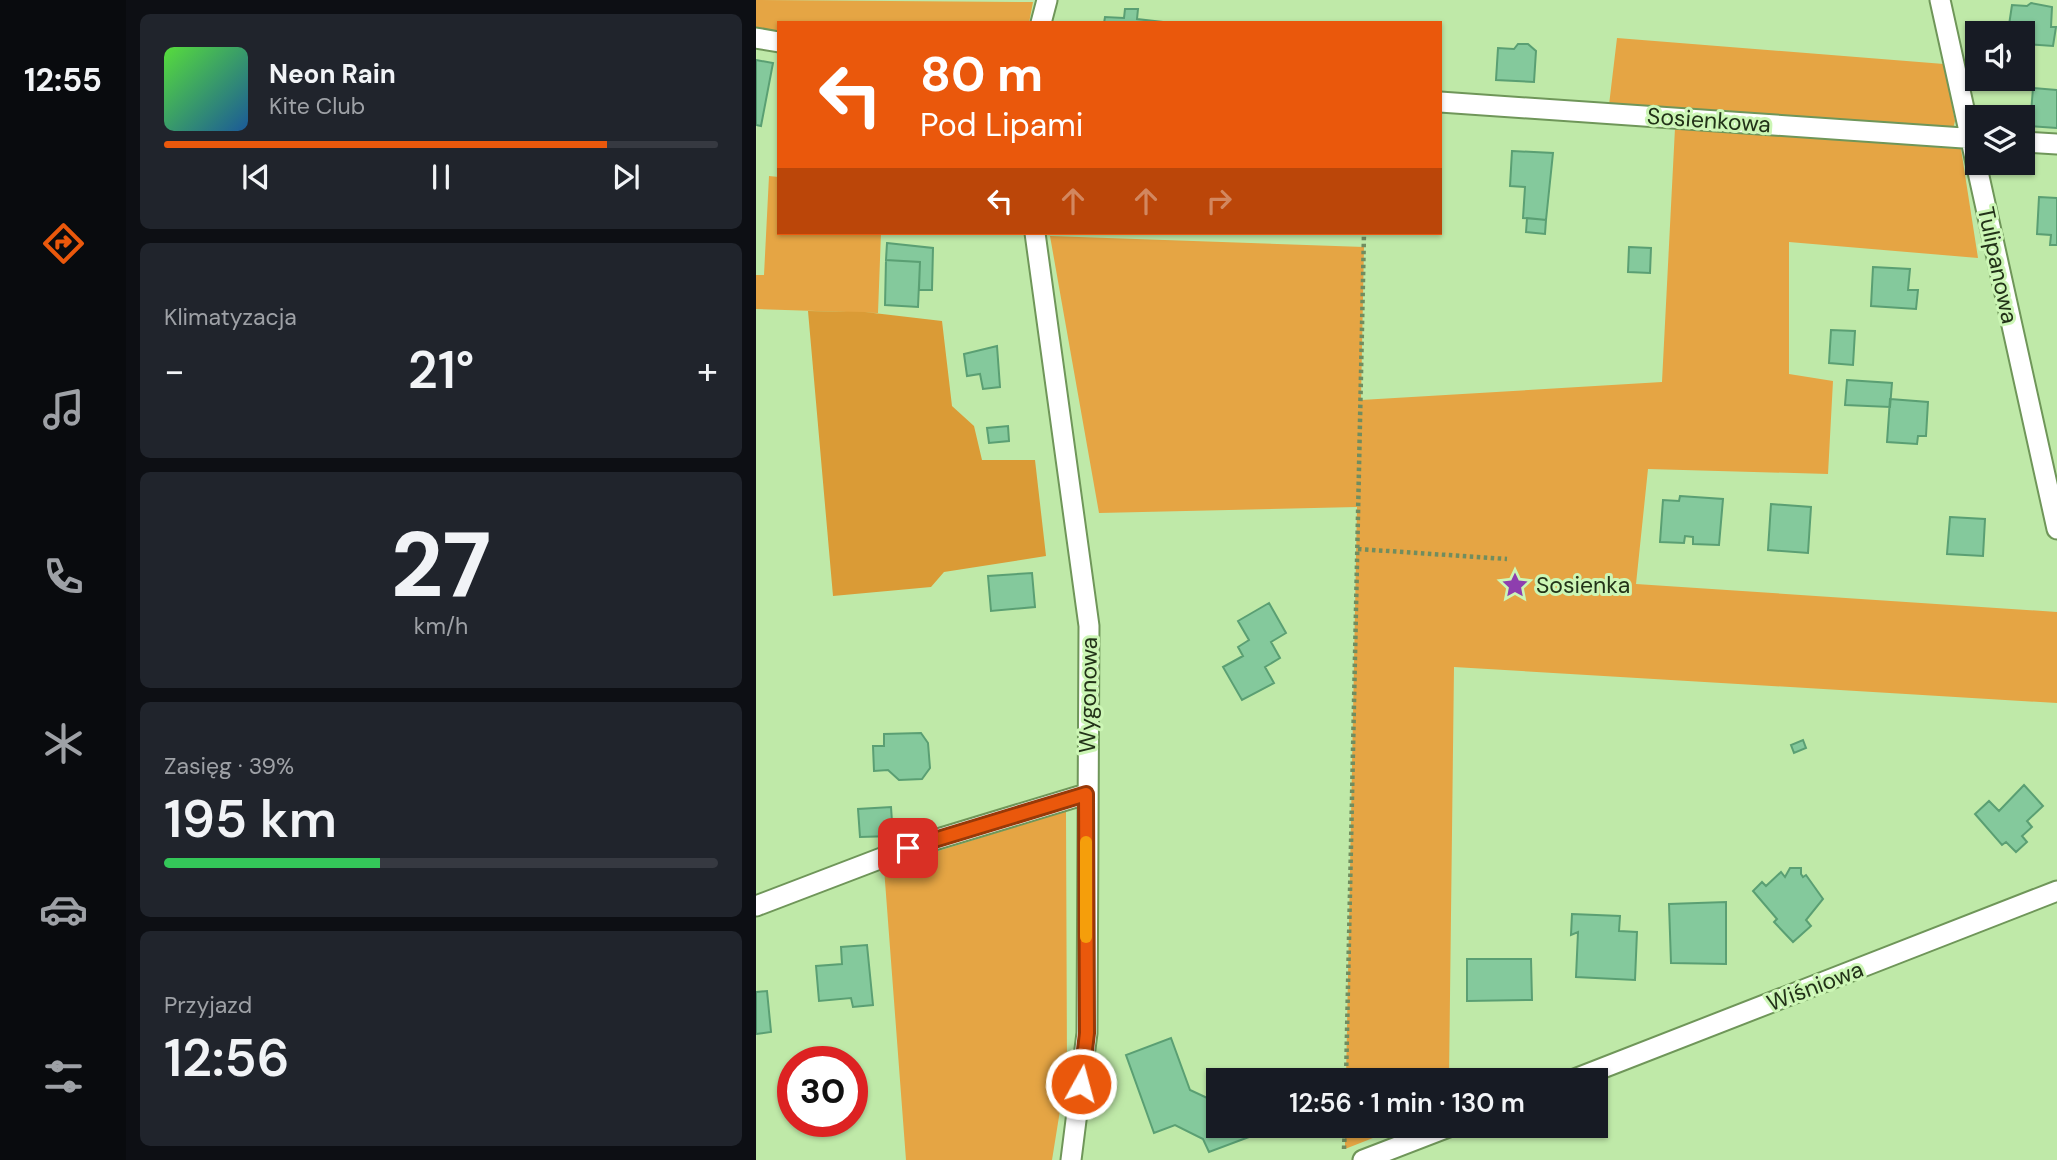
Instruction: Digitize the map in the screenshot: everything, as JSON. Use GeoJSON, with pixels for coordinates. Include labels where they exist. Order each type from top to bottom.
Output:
{"type":"FeatureCollection","features":[{"type":"Feature","properties":{"kind":"street"},"geometry":{"type":"LineString","coordinates":[[1042,21],[1047,0]]}},
{"type":"Feature","properties":{"kind":"street","name":"Tulipanowa"},"geometry":{"type":"LineString","coordinates":[[1940,0],[1966,105]]}},
{"type":"Feature","properties":{"kind":"street"},"geometry":{"type":"LineString","coordinates":[[756,38],[777,42]]}},
{"type":"Feature","properties":{"kind":"street","name":"Sosienkowa"},"geometry":{"type":"LineString","coordinates":[[1442,102],[1965,138]]}},
{"type":"Feature","properties":{"kind":"street"},"geometry":{"type":"LineString","coordinates":[[2035,143],[2057,144]]}},
{"type":"Feature","properties":{"kind":"street","name":"Tulipanowa"},"geometry":{"type":"LineString","coordinates":[[1982,175],[2057,529]]}},
{"type":"Feature","properties":{"kind":"street","name":"Wygonowa"},"geometry":{"type":"LineString","coordinates":[[1035,235],[1089,626],[1086,794],[1087,1033],[1071,1160]]}},
{"type":"Feature","properties":{"kind":"street"},"geometry":{"type":"LineString","coordinates":[[756,906],[908,848],[1086,794]]}},
{"type":"Feature","properties":{"kind":"street","name":"Wiśniowa"},"geometry":{"type":"LineString","coordinates":[[1603,1068],[2057,891]]}},
{"type":"Feature","properties":{"kind":"street"},"geometry":{"type":"LineString","coordinates":[[1363,1160],[1400,1154],[1430,1138]]}},
{"type":"Feature","properties":{"kind":"path"},"geometry":{"type":"LineString","coordinates":[[1346,1068],[1364,235]]}},
{"type":"Feature","properties":{"kind":"path"},"geometry":{"type":"LineString","coordinates":[[1358,549],[1507,559]]}},
{"type":"Feature","properties":{"kind":"path"},"geometry":{"type":"LineString","coordinates":[[1344,1160],[1345,1138]]}},
{"type":"Feature","properties":{"kind":"shaded area"},"geometry":{"type":"Polygon","coordinates":[[[756,0],[1033,2],[1029,21],[777,21],[777,32],[756,29],[756,0]]]}},
{"type":"Feature","properties":{"kind":"shaded area"},"geometry":{"type":"Polygon","coordinates":[[[1617,38],[1944,64],[1955,121],[1953,129],[1609,105],[1617,38]]]}},
{"type":"Feature","properties":{"kind":"shaded area"},"geometry":{"type":"Polygon","coordinates":[[[1675,128],[1961,149],[1978,258],[1789,242],[1789,374],[1833,381],[1828,474],[1648,469],[1636,584],[2057,612],[2057,703],[1454,667],[1449,1068],[1346,1068],[1357,507],[1099,513],[1050,236],[1364,247],[1361,400],[1662,382],[1675,128]]]}},
{"type":"Feature","properties":{"kind":"shaded area"},"geometry":{"type":"Polygon","coordinates":[[[769,176],[777,177],[777,235],[881,235],[878,313],[756,309],[756,275],[764,275],[769,176]]]}},
{"type":"Feature","properties":{"kind":"shaded area"},"geometry":{"type":"Polygon","coordinates":[[[808,311],[865,312],[942,321],[952,406],[974,426],[982,460],[1035,460],[1046,556],[944,572],[931,587],[833,596],[808,311]]]}},
{"type":"Feature","properties":{"kind":"shaded area"},"geometry":{"type":"Polygon","coordinates":[[[1066,811],[1067,1067],[1052,1160],[906,1160],[884,868],[1066,811]]]}},
{"type":"Feature","properties":{"kind":"shaded area"},"geometry":{"type":"Polygon","coordinates":[[[1345,1138],[1373,1138],[1345,1149],[1345,1138]]]}},
{"type":"Feature","properties":{"kind":"building"},"geometry":{"type":"Polygon","coordinates":[[[2031,3],[2052,7],[2051,27],[2056,27],[2053,46],[2035,45],[2035,21],[2010,21],[2012,5],[2027,6],[2031,3]]]}},
{"type":"Feature","properties":{"kind":"building"},"geometry":{"type":"Polygon","coordinates":[[[1125,9],[1138,9],[1137,19],[1154,21],[1104,21],[1105,17],[1124,18],[1125,9]]]}},
{"type":"Feature","properties":{"kind":"building"},"geometry":{"type":"Polygon","coordinates":[[[1518,44],[1528,44],[1536,51],[1534,82],[1496,80],[1498,48],[1514,49],[1518,44]]]}},
{"type":"Feature","properties":{"kind":"building"},"geometry":{"type":"Polygon","coordinates":[[[756,60],[773,63],[761,126],[756,125],[756,60]]]}},
{"type":"Feature","properties":{"kind":"building"},"geometry":{"type":"Polygon","coordinates":[[[2035,88],[2057,90],[2057,128],[2035,126],[2035,105],[2032,105],[2035,88]]]}},
{"type":"Feature","properties":{"kind":"building"},"geometry":{"type":"Polygon","coordinates":[[[1512,151],[1553,153],[1546,220],[1523,218],[1525,187],[1510,186],[1512,151]]]}},
{"type":"Feature","properties":{"kind":"building"},"geometry":{"type":"Polygon","coordinates":[[[2039,197],[2057,198],[2057,245],[2050,245],[2051,235],[2037,234],[2039,197]]]}},
{"type":"Feature","properties":{"kind":"building"},"geometry":{"type":"Polygon","coordinates":[[[1527,218],[1546,220],[1545,234],[1526,232],[1527,218]]]}},
{"type":"Feature","properties":{"kind":"building"},"geometry":{"type":"Polygon","coordinates":[[[887,243],[933,248],[932,290],[919,290],[920,262],[886,260],[887,243]]]}},
{"type":"Feature","properties":{"kind":"building"},"geometry":{"type":"Polygon","coordinates":[[[1629,247],[1651,248],[1650,273],[1628,272],[1629,247]]]}},
{"type":"Feature","properties":{"kind":"building"},"geometry":{"type":"Polygon","coordinates":[[[886,260],[920,262],[918,307],[885,305],[886,260]]]}},
{"type":"Feature","properties":{"kind":"building"},"geometry":{"type":"Polygon","coordinates":[[[1873,267],[1910,269],[1908,290],[1918,290],[1916,309],[1871,306],[1873,267]]]}},
{"type":"Feature","properties":{"kind":"building"},"geometry":{"type":"Polygon","coordinates":[[[1831,330],[1855,331],[1853,365],[1829,363],[1831,330]]]}},
{"type":"Feature","properties":{"kind":"building"},"geometry":{"type":"Polygon","coordinates":[[[997,346],[1000,387],[983,389],[980,374],[967,376],[964,354],[997,346]]]}},
{"type":"Feature","properties":{"kind":"building"},"geometry":{"type":"Polygon","coordinates":[[[1847,380],[1892,383],[1890,407],[1845,405],[1847,380]]]}},
{"type":"Feature","properties":{"kind":"building"},"geometry":{"type":"Polygon","coordinates":[[[1890,399],[1928,402],[1926,436],[1918,436],[1917,444],[1887,442],[1890,399]]]}},
{"type":"Feature","properties":{"kind":"building"},"geometry":{"type":"Polygon","coordinates":[[[1008,426],[1009,441],[989,443],[987,428],[1008,426]]]}},
{"type":"Feature","properties":{"kind":"building"},"geometry":{"type":"Polygon","coordinates":[[[1680,496],[1723,499],[1719,545],[1693,544],[1693,537],[1685,536],[1684,543],[1660,542],[1663,500],[1679,501],[1680,496]]]}},
{"type":"Feature","properties":{"kind":"building"},"geometry":{"type":"Polygon","coordinates":[[[1771,504],[1811,507],[1808,553],[1768,550],[1771,504]]]}},
{"type":"Feature","properties":{"kind":"building"},"geometry":{"type":"Polygon","coordinates":[[[1950,517],[1985,519],[1983,556],[1947,554],[1950,517]]]}},
{"type":"Feature","properties":{"kind":"building"},"geometry":{"type":"Polygon","coordinates":[[[1032,573],[1035,607],[991,611],[988,576],[1032,573]]]}},
{"type":"Feature","properties":{"kind":"building"},"geometry":{"type":"Polygon","coordinates":[[[1269,603],[1286,633],[1271,642],[1280,658],[1265,667],[1274,683],[1242,700],[1223,667],[1243,656],[1238,647],[1249,640],[1238,621],[1269,603]]]}},
{"type":"Feature","properties":{"kind":"building"},"geometry":{"type":"Polygon","coordinates":[[[921,733],[928,743],[930,768],[922,779],[899,780],[888,770],[874,771],[873,746],[884,746],[884,734],[921,733]]]}},
{"type":"Feature","properties":{"kind":"building"},"geometry":{"type":"Polygon","coordinates":[[[1803,740],[1806,748],[1794,753],[1791,745],[1803,740]]]}},
{"type":"Feature","properties":{"kind":"building"},"geometry":{"type":"Polygon","coordinates":[[[2024,785],[2043,806],[2027,821],[2032,827],[2022,836],[2027,842],[2016,852],[2006,842],[2002,845],[1975,814],[1989,801],[1999,811],[2024,785]]]}},
{"type":"Feature","properties":{"kind":"building"},"geometry":{"type":"Polygon","coordinates":[[[891,807],[893,836],[860,837],[858,809],[891,807]]]}},
{"type":"Feature","properties":{"kind":"building"},"geometry":{"type":"Polygon","coordinates":[[[1790,868],[1801,868],[1803,877],[1806,875],[1823,899],[1806,920],[1811,926],[1793,942],[1774,922],[1777,919],[1753,891],[1762,882],[1766,886],[1781,872],[1785,877],[1790,868]]]}},
{"type":"Feature","properties":{"kind":"building"},"geometry":{"type":"Polygon","coordinates":[[[1726,902],[1726,964],[1671,963],[1669,904],[1726,902]]]}},
{"type":"Feature","properties":{"kind":"building"},"geometry":{"type":"Polygon","coordinates":[[[1572,914],[1620,916],[1619,931],[1637,932],[1635,980],[1576,977],[1578,932],[1571,935],[1572,914]]]}},
{"type":"Feature","properties":{"kind":"building"},"geometry":{"type":"Polygon","coordinates":[[[867,945],[873,1005],[853,1007],[851,998],[819,1001],[816,966],[842,964],[841,947],[867,945]]]}},
{"type":"Feature","properties":{"kind":"building"},"geometry":{"type":"Polygon","coordinates":[[[1467,959],[1531,959],[1532,1000],[1467,1001],[1467,959]]]}},
{"type":"Feature","properties":{"kind":"building"},"geometry":{"type":"Polygon","coordinates":[[[767,991],[771,1032],[756,1034],[756,992],[767,991]]]}},
{"type":"Feature","properties":{"kind":"building"},"geometry":{"type":"Polygon","coordinates":[[[1171,1038],[1190,1090],[1206,1097],[1206,1138],[1246,1138],[1209,1152],[1203,1139],[1175,1125],[1154,1133],[1126,1055],[1171,1038]]]}},
{"type":"Feature","properties":{"kind":"slow traffic"},"geometry":{"type":"LineString","coordinates":[[1086,842],[1086,937]]}},
{"type":"Feature","properties":{"kind":"place","name":"Sosienka"},"geometry":{"type":"Point","coordinates":[1515,585]}},
{"type":"Feature","properties":{"kind":"route"},"geometry":{"type":"LineString","coordinates":[[908,848],[1086,794],[1087,1033],[1081,1084]]}}]}
